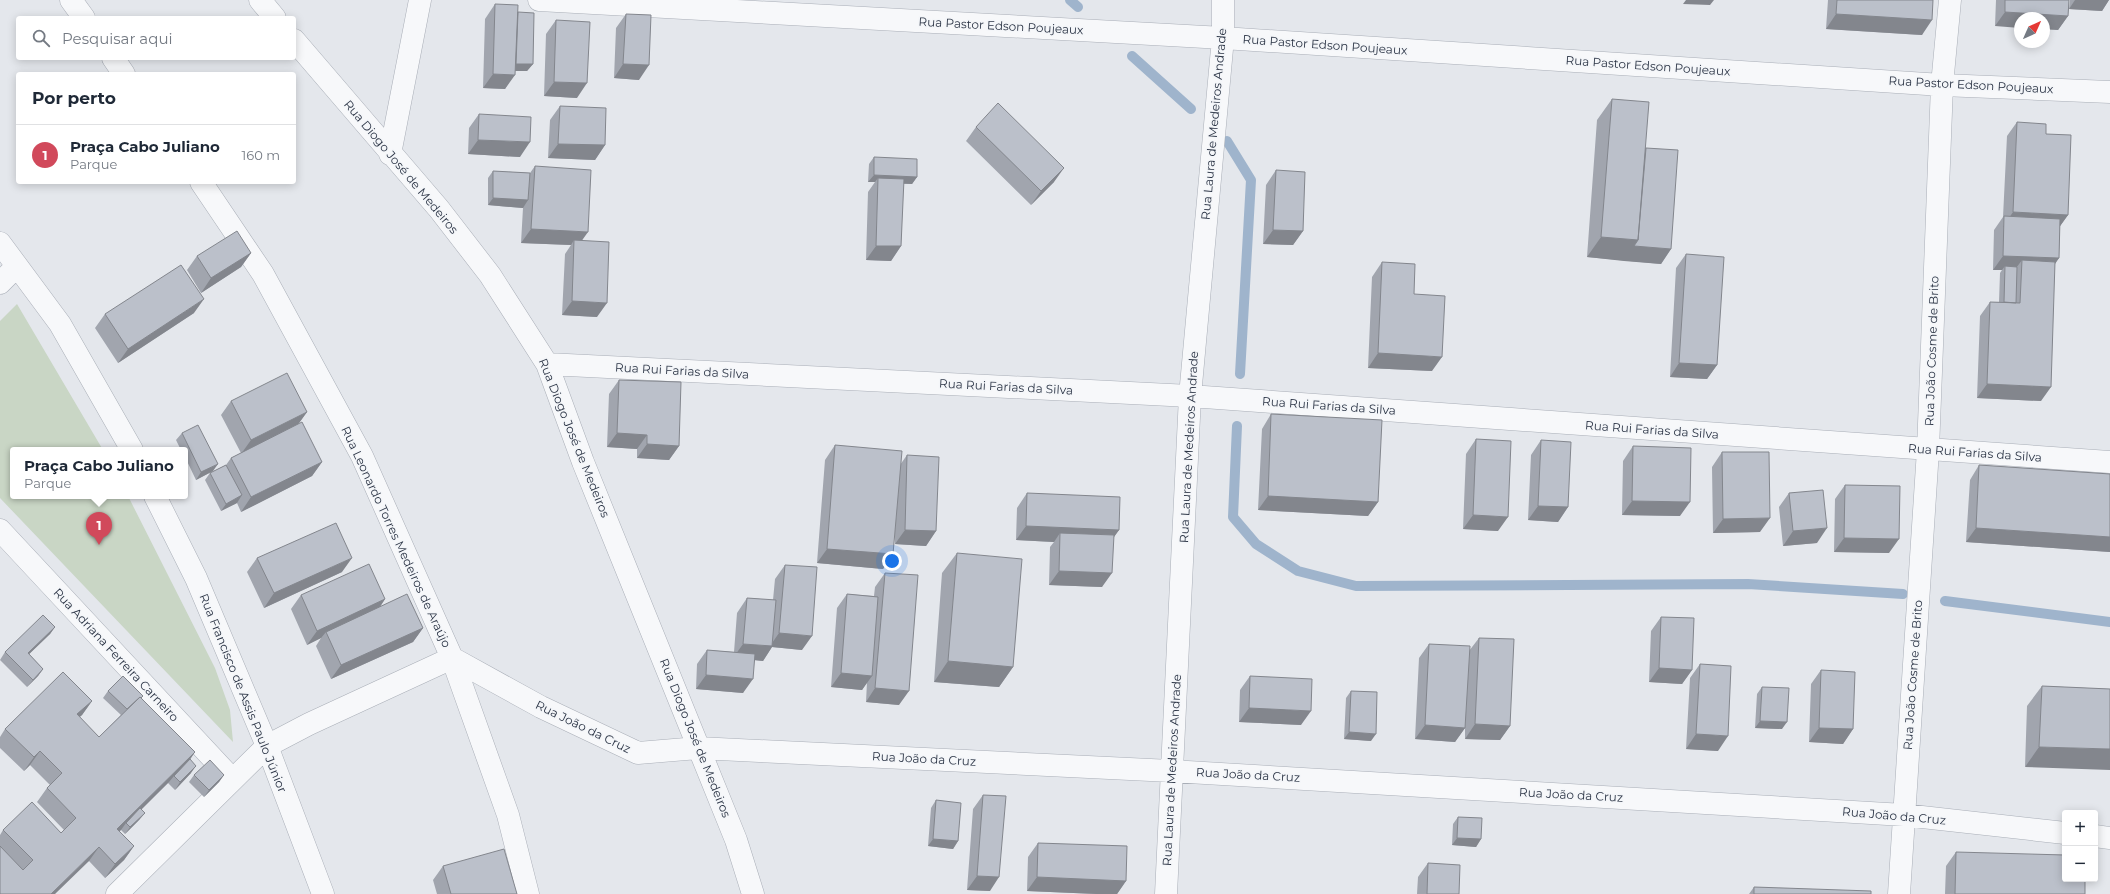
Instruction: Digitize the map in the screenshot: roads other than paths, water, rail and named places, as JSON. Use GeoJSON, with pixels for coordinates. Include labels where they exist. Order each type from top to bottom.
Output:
{"type":"FeatureCollection","features":[{"type":"Feature","properties":{"kind":"street"},"geometry":{"type":"LineString","coordinates":[[71,0],[83,16]]}},
{"type":"Feature","properties":{"kind":"street"},"geometry":{"type":"LineString","coordinates":[[260,0],[273,16]]}},
{"type":"Feature","properties":{"kind":"street"},"geometry":{"type":"LineString","coordinates":[[390,154],[420,0]]}},
{"type":"Feature","properties":{"kind":"street","name":"Rua Pastor Edson Poujeaux"},"geometry":{"type":"LineString","coordinates":[[539,0],[1223,38],[1942,85],[2110,92]]}},
{"type":"Feature","properties":{"kind":"street","name":"Rua Laura de Medeiros Andrade"},"geometry":{"type":"LineString","coordinates":[[1166,894],[1190,396],[1223,38],[1223,0]]}},
{"type":"Feature","properties":{"kind":"street","name":"Rua João Cosme de Brito"},"geometry":{"type":"LineString","coordinates":[[1899,894],[1928,450],[1942,85],[1950,0]]}},
{"type":"Feature","properties":{"kind":"street","name":"Rua Diogo José de Medeiros"},"geometry":{"type":"LineString","coordinates":[[296,42],[390,154],[439,209],[490,276],[547,364],[583,462],[736,840],[753,894]]}},
{"type":"Feature","properties":{"kind":"street"},"geometry":{"type":"LineString","coordinates":[[114,60],[123,72]]}},
{"type":"Feature","properties":{"kind":"street","name":"Rua Leonardo Torres Medeiros de Araújo"},"geometry":{"type":"LineString","coordinates":[[202,184],[263,274],[362,456],[452,658],[508,815],[528,894]]}},
{"type":"Feature","properties":{"kind":"street"},"geometry":{"type":"LineString","coordinates":[[0,243],[60,324],[130,447]]}},
{"type":"Feature","properties":{"kind":"street"},"geometry":{"type":"LineString","coordinates":[[0,283],[18,266]]}},
{"type":"Feature","properties":{"kind":"street","name":"Rua Rui Farias da Silva"},"geometry":{"type":"LineString","coordinates":[[547,364],[1190,396],[2110,462]]}},
{"type":"Feature","properties":{"kind":"street","name":"Rua Francisco de Assis Paulo Júnior"},"geometry":{"type":"LineString","coordinates":[[156,499],[196,578],[267,746],[323,894]]}},
{"type":"Feature","properties":{"kind":"street","name":"Rua Adriana Ferreira Carneiro"},"geometry":{"type":"LineString","coordinates":[[0,530],[232,779]]}},
{"type":"Feature","properties":{"kind":"street"},"geometry":{"type":"LineString","coordinates":[[117,894],[267,746],[309,724],[452,658]]}},
{"type":"Feature","properties":{"kind":"street","name":"Rua João da Cruz"},"geometry":{"type":"LineString","coordinates":[[452,658],[541,707],[638,753],[698,748],[1171,771],[1904,816],[2062,833]]}},
{"type":"Feature","properties":{"kind":"street"},"geometry":{"type":"LineString","coordinates":[[2098,836],[2110,838]]}},
{"type":"Feature","properties":{"kind":"waterway"},"geometry":{"type":"LineString","coordinates":[[1070,0],[1078,7]]}},
{"type":"Feature","properties":{"kind":"waterway"},"geometry":{"type":"LineString","coordinates":[[1132,56],[1191,109]]}},
{"type":"Feature","properties":{"kind":"waterway"},"geometry":{"type":"LineString","coordinates":[[1227,141],[1251,180],[1240,374]]}},
{"type":"Feature","properties":{"kind":"waterway"},"geometry":{"type":"LineString","coordinates":[[1237,426],[1233,517],[1256,544],[1298,571],[1356,586],[1748,584],[1903,594]]}},
{"type":"Feature","properties":{"kind":"waterway"},"geometry":{"type":"LineString","coordinates":[[1945,601],[2110,622]]}},
{"type":"Feature","properties":{"kind":"place","name":"Praça Cabo Juliano"},"geometry":{"type":"Point","coordinates":[99,545]}}]}
